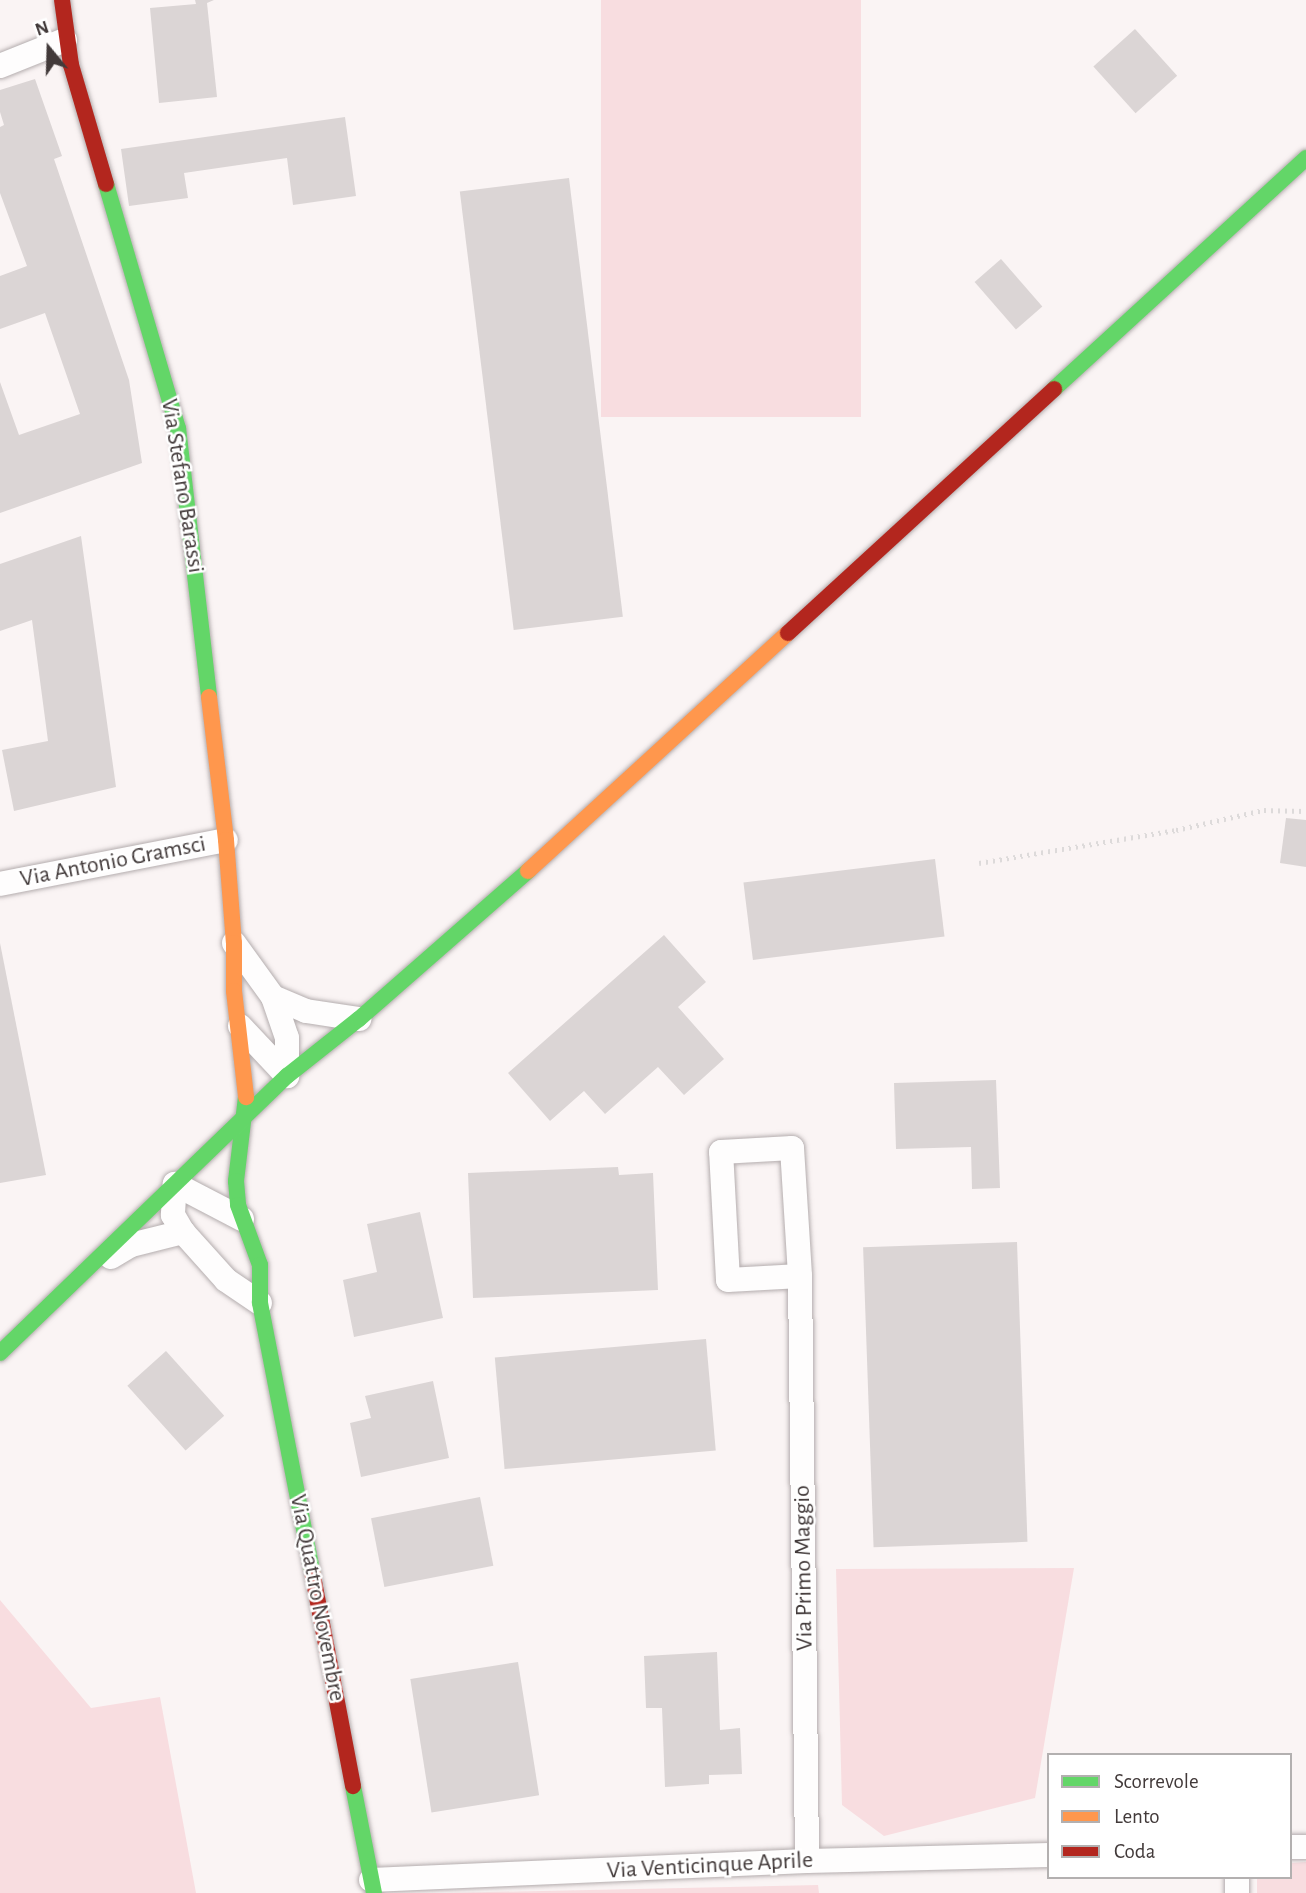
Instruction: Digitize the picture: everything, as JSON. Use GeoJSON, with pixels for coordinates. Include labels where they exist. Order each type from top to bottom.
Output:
{"type":"FeatureCollection","features":[{"type":"Feature","properties":{"kind":"street","name":"Via Stefano Barassi"},"geometry":{"type":"LineString","coordinates":[[62,0],[65,40],[178,428],[226,840],[234,943],[234,991],[246,1080],[246,1115]]}},
{"type":"Feature","properties":{"kind":"street"},"geometry":{"type":"LineString","coordinates":[[0,65],[65,40]]}},
{"type":"Feature","properties":{"kind":"street"},"geometry":{"type":"LineString","coordinates":[[0,1353],[287,1076],[359,1019],[475,919],[1306,158]]}},
{"type":"Feature","properties":{"kind":"street","name":"Via Antonio Gramsci"},"geometry":{"type":"LineString","coordinates":[[0,884],[226,840]]}},
{"type":"Feature","properties":{"kind":"street"},"geometry":{"type":"LineString","coordinates":[[234,943],[273,997],[287,1038],[287,1076]]}},
{"type":"Feature","properties":{"kind":"street"},"geometry":{"type":"LineString","coordinates":[[273,997],[306,1011],[359,1019]]}},
{"type":"Feature","properties":{"kind":"street"},"geometry":{"type":"LineString","coordinates":[[240,1026],[287,1076]]}},
{"type":"Feature","properties":{"kind":"street","name":"Via Quattro Novembre"},"geometry":{"type":"LineString","coordinates":[[246,1115],[236,1181],[242,1219],[260,1265],[260,1303],[372,1886]]}},
{"type":"Feature","properties":{"kind":"street","name":"Via Primo Maggio"},"geometry":{"type":"LineString","coordinates":[[800,1276],[728,1280],[721,1153],[792,1148],[800,1276],[807,1861]]}},
{"type":"Feature","properties":{"kind":"street"},"geometry":{"type":"LineString","coordinates":[[175,1184],[242,1219]]}},
{"type":"Feature","properties":{"kind":"street"},"geometry":{"type":"LineString","coordinates":[[175,1184],[173,1215],[183,1232],[226,1280],[260,1303]]}},
{"type":"Feature","properties":{"kind":"street"},"geometry":{"type":"LineString","coordinates":[[90,1269],[131,1245],[183,1232]]}},
{"type":"Feature","properties":{"kind":"street","name":"Via Venticinque Aprile"},"geometry":{"type":"LineString","coordinates":[[372,1886],[807,1861],[1047,1855]]}},
{"type":"Feature","properties":{"kind":"path"},"geometry":{"type":"LineString","coordinates":[[979,863],[1175,830],[1264,810],[1306,811]]}},
{"type":"Feature","properties":{"kind":"shaded area"},"geometry":{"type":"Polygon","coordinates":[[[601,0],[861,0],[861,417],[601,417],[601,0]]]}},
{"type":"Feature","properties":{"kind":"shaded area"},"geometry":{"type":"Polygon","coordinates":[[[1074,1568],[1035,1798],[884,1836],[842,1805],[836,1569],[1074,1568]]]}},
{"type":"Feature","properties":{"kind":"shaded area"},"geometry":{"type":"Polygon","coordinates":[[[0,1600],[91,1708],[160,1697],[196,1893],[0,1893],[0,1600]]]}},
{"type":"Feature","properties":{"kind":"shaded area"},"geometry":{"type":"Polygon","coordinates":[[[1306,1862],[1306,1893],[1257,1893],[1257,1879],[1292,1879],[1292,1863],[1306,1862]]]}},
{"type":"Feature","properties":{"kind":"shaded area"},"geometry":{"type":"Polygon","coordinates":[[[818,1885],[819,1893],[445,1893],[818,1885]]]}},
{"type":"Feature","properties":{"kind":"building"},"geometry":{"type":"Polygon","coordinates":[[[195,0],[214,0],[207,3],[217,97],[159,103],[150,8],[196,4],[195,0]]]}},
{"type":"Feature","properties":{"kind":"building"},"geometry":{"type":"Polygon","coordinates":[[[1135,29],[1177,76],[1136,113],[1093,66],[1135,29]]]}},
{"type":"Feature","properties":{"kind":"building"},"geometry":{"type":"Polygon","coordinates":[[[35,79],[62,156],[54,159],[129,380],[142,463],[0,513],[0,382],[19,435],[80,414],[45,313],[0,329],[0,276],[27,266],[0,193],[0,127],[4,125],[0,112],[0,90],[35,79]]]}},
{"type":"Feature","properties":{"kind":"building"},"geometry":{"type":"Polygon","coordinates":[[[345,117],[356,196],[293,205],[287,158],[184,173],[188,198],[129,206],[121,149],[345,117]]]}},
{"type":"Feature","properties":{"kind":"building"},"geometry":{"type":"Polygon","coordinates":[[[569,178],[623,617],[514,630],[460,191],[569,178]]]}},
{"type":"Feature","properties":{"kind":"building"},"geometry":{"type":"Polygon","coordinates":[[[1001,259],[1042,307],[1016,330],[975,282],[1001,259]]]}},
{"type":"Feature","properties":{"kind":"building"},"geometry":{"type":"Polygon","coordinates":[[[81,536],[116,787],[14,811],[2,750],[48,741],[32,620],[0,631],[0,564],[81,536]]]}},
{"type":"Feature","properties":{"kind":"building"},"geometry":{"type":"Polygon","coordinates":[[[1286,818],[1306,820],[1306,867],[1280,863],[1286,818]]]}},
{"type":"Feature","properties":{"kind":"building"},"geometry":{"type":"Polygon","coordinates":[[[935,859],[945,936],[753,960],[743,883],[935,859]]]}},
{"type":"Feature","properties":{"kind":"building"},"geometry":{"type":"Polygon","coordinates":[[[664,935],[706,982],[678,1007],[724,1059],[684,1095],[658,1067],[605,1114],[584,1091],[550,1121],[508,1073],[664,935]]]}},
{"type":"Feature","properties":{"kind":"building"},"geometry":{"type":"Polygon","coordinates":[[[0,943],[46,1175],[0,1183],[0,943]]]}},
{"type":"Feature","properties":{"kind":"building"},"geometry":{"type":"Polygon","coordinates":[[[996,1080],[1000,1188],[972,1189],[971,1147],[896,1149],[894,1083],[996,1080]]]}},
{"type":"Feature","properties":{"kind":"building"},"geometry":{"type":"Polygon","coordinates":[[[618,1167],[619,1175],[653,1173],[658,1290],[473,1298],[468,1173],[618,1167]]]}},
{"type":"Feature","properties":{"kind":"building"},"geometry":{"type":"Polygon","coordinates":[[[420,1212],[443,1318],[354,1337],[343,1280],[377,1272],[367,1224],[420,1212]]]}},
{"type":"Feature","properties":{"kind":"building"},"geometry":{"type":"Polygon","coordinates":[[[1017,1242],[1027,1542],[874,1547],[863,1247],[1017,1242]]]}},
{"type":"Feature","properties":{"kind":"building"},"geometry":{"type":"Polygon","coordinates":[[[706,1339],[716,1451],[505,1469],[495,1357],[706,1339]]]}},
{"type":"Feature","properties":{"kind":"building"},"geometry":{"type":"Polygon","coordinates":[[[166,1351],[224,1416],[186,1450],[127,1386],[166,1351]]]}},
{"type":"Feature","properties":{"kind":"building"},"geometry":{"type":"Polygon","coordinates":[[[433,1381],[449,1458],[361,1477],[350,1423],[371,1418],[365,1396],[433,1381]]]}},
{"type":"Feature","properties":{"kind":"building"},"geometry":{"type":"Polygon","coordinates":[[[480,1497],[493,1566],[384,1587],[371,1518],[480,1497]]]}},
{"type":"Feature","properties":{"kind":"building"},"geometry":{"type":"Polygon","coordinates":[[[717,1652],[720,1730],[740,1728],[742,1774],[709,1775],[709,1784],[665,1787],[662,1708],[646,1708],[644,1656],[717,1652]]]}},
{"type":"Feature","properties":{"kind":"building"},"geometry":{"type":"Polygon","coordinates":[[[518,1662],[539,1795],[431,1812],[410,1679],[518,1662]]]}},
{"type":"Feature","properties":{"kind":"traffic: fast"},"geometry":{"type":"LineString","coordinates":[[1054,389],[1306,158]]}},
{"type":"Feature","properties":{"kind":"traffic: fast"},"geometry":{"type":"LineString","coordinates":[[106,184],[178,428],[209,697]]}},
{"type":"Feature","properties":{"kind":"traffic: fast"},"geometry":{"type":"LineString","coordinates":[[0,1353],[287,1076],[359,1019],[528,871]]}},
{"type":"Feature","properties":{"kind":"traffic: fast"},"geometry":{"type":"LineString","coordinates":[[246,1097],[236,1181],[238,1205],[260,1265],[260,1303],[312,1571]]}},
{"type":"Feature","properties":{"kind":"traffic: fast"},"geometry":{"type":"LineString","coordinates":[[353,1786],[374,1893]]}},
{"type":"Feature","properties":{"kind":"traffic: slow"},"geometry":{"type":"LineString","coordinates":[[528,871],[788,633]]}},
{"type":"Feature","properties":{"kind":"traffic: slow"},"geometry":{"type":"LineString","coordinates":[[209,697],[226,840],[234,943],[234,991],[246,1097]]}},
{"type":"Feature","properties":{"kind":"traffic: jam"},"geometry":{"type":"LineString","coordinates":[[62,0],[71,65],[106,184]]}},
{"type":"Feature","properties":{"kind":"traffic: jam"},"geometry":{"type":"LineString","coordinates":[[788,633],[1054,389]]}},
{"type":"Feature","properties":{"kind":"traffic: jam"},"geometry":{"type":"LineString","coordinates":[[312,1571],[353,1786]]}}]}
